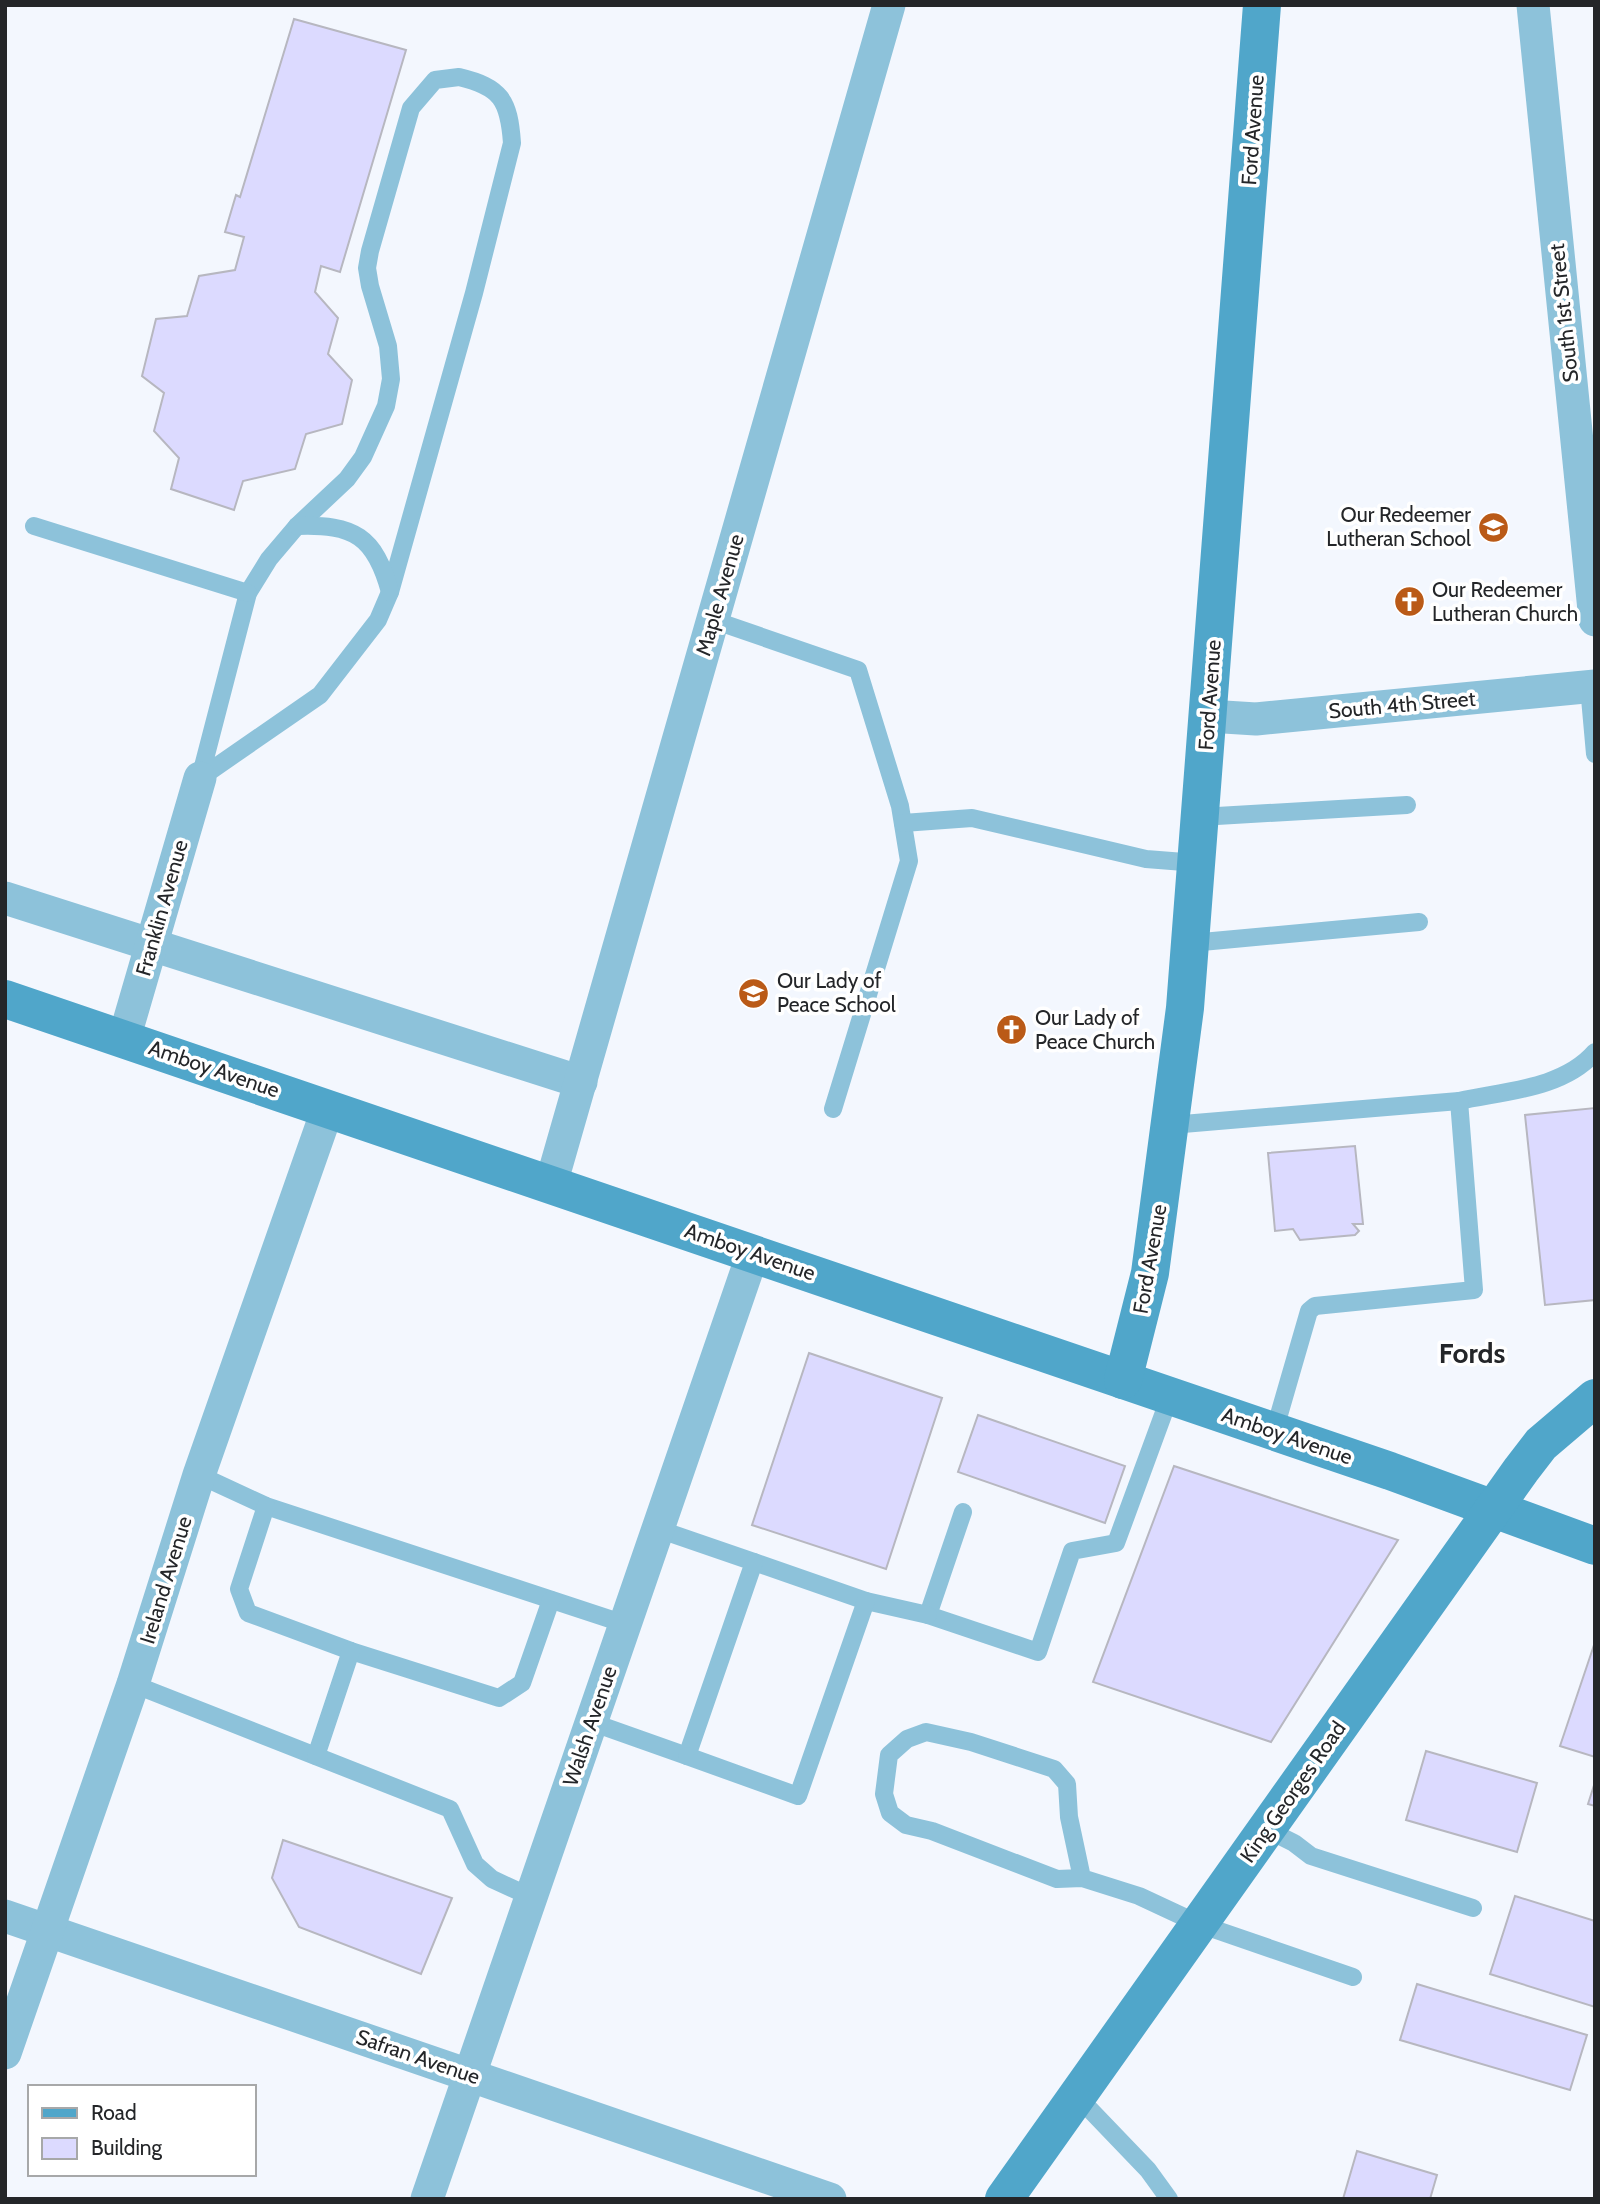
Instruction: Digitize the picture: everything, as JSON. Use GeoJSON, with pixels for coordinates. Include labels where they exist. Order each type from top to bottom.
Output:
{"type":"FeatureCollection","features":[{"type":"Feature","properties":{"kind":"street","name":"Maple Avenue"},"geometry":{"type":"LineString","coordinates":[[551,1184],[889,5]]}},
{"type":"Feature","properties":{"kind":"street","name":"Ford Avenue"},"geometry":{"type":"LineString","coordinates":[[1124,1380],[1150,1273],[1171,1125],[1191,943],[1262,5]]}},
{"type":"Feature","properties":{"kind":"street","name":"South 1st Street"},"geometry":{"type":"LineString","coordinates":[[1533,5],[1595,620]]}},
{"type":"Feature","properties":{"kind":"street","name":"South 4th Street"},"geometry":{"type":"LineString","coordinates":[[1209,716],[1256,719],[1592,687]]}},
{"type":"Feature","properties":{"kind":"street","name":"Franklin Avenue"},"geometry":{"type":"LineString","coordinates":[[124,1039],[200,778]]}},
{"type":"Feature","properties":{"kind":"street"},"geometry":{"type":"LineString","coordinates":[[5,898],[581,1083]]}},
{"type":"Feature","properties":{"kind":"street","name":"Amboy Avenue"},"geometry":{"type":"LineString","coordinates":[[5,999],[1124,1380],[1595,1546]]}},
{"type":"Feature","properties":{"kind":"street","name":"Ireland Avenue"},"geometry":{"type":"LineString","coordinates":[[5,2053],[133,1684],[199,1475],[328,1108]]}},
{"type":"Feature","properties":{"kind":"street","name":"Walsh Avenue"},"geometry":{"type":"LineString","coordinates":[[427,2199],[753,1253]]}},
{"type":"Feature","properties":{"kind":"street","name":"King Georges Road"},"geometry":{"type":"LineString","coordinates":[[1004,2199],[1541,1444],[1595,1398]]}},
{"type":"Feature","properties":{"kind":"street","name":"Safran Avenue"},"geometry":{"type":"LineString","coordinates":[[5,1916],[830,2199]]}},
{"type":"Feature","properties":{"kind":"lane"},"geometry":{"type":"LineString","coordinates":[[459,77],[482,83],[499,93],[510,117],[512,143],[474,293],[390,592],[378,620],[320,695],[200,778],[248,593],[269,559],[297,526],[347,479],[370,445],[386,406],[391,379],[388,346],[367,268],[411,108],[435,80],[459,77]]}},
{"type":"Feature","properties":{"kind":"lane"},"geometry":{"type":"LineString","coordinates":[[34,526],[248,593]]}},
{"type":"Feature","properties":{"kind":"lane"},"geometry":{"type":"LineString","coordinates":[[297,526],[340,530],[356,535],[373,547],[383,564],[390,592]]}},
{"type":"Feature","properties":{"kind":"lane"},"geometry":{"type":"LineString","coordinates":[[713,620],[858,670],[903,823],[909,861],[833,1109]]}},
{"type":"Feature","properties":{"kind":"lane"},"geometry":{"type":"LineString","coordinates":[[1592,687],[1595,754]]}},
{"type":"Feature","properties":{"kind":"lane"},"geometry":{"type":"LineString","coordinates":[[1200,817],[1407,805]]}},
{"type":"Feature","properties":{"kind":"lane"},"geometry":{"type":"LineString","coordinates":[[903,823],[972,818],[1146,859],[1197,863]]}},
{"type":"Feature","properties":{"kind":"lane"},"geometry":{"type":"LineString","coordinates":[[1191,943],[1419,922]]}},
{"type":"Feature","properties":{"kind":"lane"},"geometry":{"type":"LineString","coordinates":[[1171,1125],[1459,1101],[1558,1079],[1586,1062],[1595,1052]]}},
{"type":"Feature","properties":{"kind":"lane"},"geometry":{"type":"LineString","coordinates":[[1274,1432],[1309,1311],[1315,1306],[1474,1290],[1459,1101]]}},
{"type":"Feature","properties":{"kind":"lane"},"geometry":{"type":"LineString","coordinates":[[658,1529],[866,1601],[928,1615],[1038,1652],[1072,1551],[1116,1543],[1170,1396]]}},
{"type":"Feature","properties":{"kind":"lane"},"geometry":{"type":"LineString","coordinates":[[199,1475],[267,1506],[625,1624]]}},
{"type":"Feature","properties":{"kind":"lane"},"geometry":{"type":"LineString","coordinates":[[267,1506],[239,1589],[248,1613],[351,1651],[499,1698],[523,1683],[551,1600]]}},
{"type":"Feature","properties":{"kind":"lane"},"geometry":{"type":"LineString","coordinates":[[928,1615],[963,1512]]}},
{"type":"Feature","properties":{"kind":"lane"},"geometry":{"type":"LineString","coordinates":[[687,1756],[754,1562]]}},
{"type":"Feature","properties":{"kind":"lane"},"geometry":{"type":"LineString","coordinates":[[591,1722],[798,1796],[866,1601]]}},
{"type":"Feature","properties":{"kind":"lane"},"geometry":{"type":"LineString","coordinates":[[316,1756],[351,1651]]}},
{"type":"Feature","properties":{"kind":"lane"},"geometry":{"type":"LineString","coordinates":[[133,1684],[450,1810],[475,1864],[492,1879],[531,1897]]}},
{"type":"Feature","properties":{"kind":"lane"},"geometry":{"type":"LineString","coordinates":[[1082,1878],[1069,1817],[1067,1784],[1054,1769],[971,1742],[926,1732],[907,1739],[889,1755],[884,1794],[890,1813],[906,1825],[932,1830],[1057,1879],[1082,1878],[1139,1896],[1199,1924],[1353,1977]]}},
{"type":"Feature","properties":{"kind":"lane"},"geometry":{"type":"LineString","coordinates":[[1266,1829],[1294,1843],[1311,1856],[1472,1908]]}},
{"type":"Feature","properties":{"kind":"lane"},"geometry":{"type":"LineString","coordinates":[[1077,2096],[1148,2170],[1170,2199]]}},
{"type":"Feature","properties":{"kind":"building"},"geometry":{"type":"Polygon","coordinates":[[[294,19],[406,50],[340,272],[321,266],[315,292],[338,318],[328,354],[352,380],[342,424],[306,434],[295,469],[243,481],[234,510],[171,489],[179,458],[154,431],[164,393],[142,376],[156,319],[187,316],[199,276],[235,270],[244,237],[225,232],[236,195],[240,197],[294,19]]]}},
{"type":"Feature","properties":{"kind":"building"},"geometry":{"type":"Polygon","coordinates":[[[1595,1108],[1595,1300],[1545,1305],[1525,1115],[1595,1108]]]}},
{"type":"Feature","properties":{"kind":"building"},"geometry":{"type":"Polygon","coordinates":[[[1355,1146],[1363,1224],[1353,1224],[1359,1231],[1355,1235],[1300,1240],[1293,1229],[1275,1231],[1268,1153],[1355,1146]]]}},
{"type":"Feature","properties":{"kind":"building"},"geometry":{"type":"Polygon","coordinates":[[[809,1353],[942,1398],[886,1569],[752,1525],[809,1353]]]}},
{"type":"Feature","properties":{"kind":"building"},"geometry":{"type":"Polygon","coordinates":[[[978,1415],[1125,1466],[1105,1523],[958,1472],[978,1415]]]}},
{"type":"Feature","properties":{"kind":"building"},"geometry":{"type":"Polygon","coordinates":[[[1174,1466],[1398,1540],[1271,1742],[1093,1682],[1174,1466]]]}},
{"type":"Feature","properties":{"kind":"building"},"geometry":{"type":"Polygon","coordinates":[[[1595,1642],[1595,1757],[1560,1746],[1595,1642]]]}},
{"type":"Feature","properties":{"kind":"building"},"geometry":{"type":"Polygon","coordinates":[[[1426,1751],[1537,1783],[1517,1852],[1406,1820],[1426,1751]]]}},
{"type":"Feature","properties":{"kind":"building"},"geometry":{"type":"Polygon","coordinates":[[[1595,1782],[1595,1806],[1588,1804],[1595,1782]]]}},
{"type":"Feature","properties":{"kind":"building"},"geometry":{"type":"Polygon","coordinates":[[[283,1840],[452,1898],[421,1974],[299,1927],[272,1878],[283,1840]]]}},
{"type":"Feature","properties":{"kind":"building"},"geometry":{"type":"Polygon","coordinates":[[[1515,1896],[1595,1921],[1595,2007],[1490,1974],[1515,1896]]]}},
{"type":"Feature","properties":{"kind":"building"},"geometry":{"type":"Polygon","coordinates":[[[1417,1984],[1587,2035],[1570,2090],[1400,2040],[1417,1984]]]}},
{"type":"Feature","properties":{"kind":"building"},"geometry":{"type":"Polygon","coordinates":[[[1357,2151],[1437,2175],[1430,2199],[1343,2199],[1357,2151]]]}},
{"type":"Feature","properties":{"kind":"place","name":"Our Redeemer Lutheran School"},"geometry":{"type":"Point","coordinates":[1494,527]}},
{"type":"Feature","properties":{"kind":"place","name":"Our Redeemer Lutheran Church"},"geometry":{"type":"Point","coordinates":[1409,602]}},
{"type":"Feature","properties":{"kind":"place","name":"Our Lady of Peace School"},"geometry":{"type":"Point","coordinates":[754,993]}},
{"type":"Feature","properties":{"kind":"place","name":"Our Lady of Peace Church"},"geometry":{"type":"Point","coordinates":[1012,1030]}},
{"type":"Feature","properties":{"kind":"district","name":"Fords"},"geometry":{"type":"Point","coordinates":[1472,1353]}}]}
